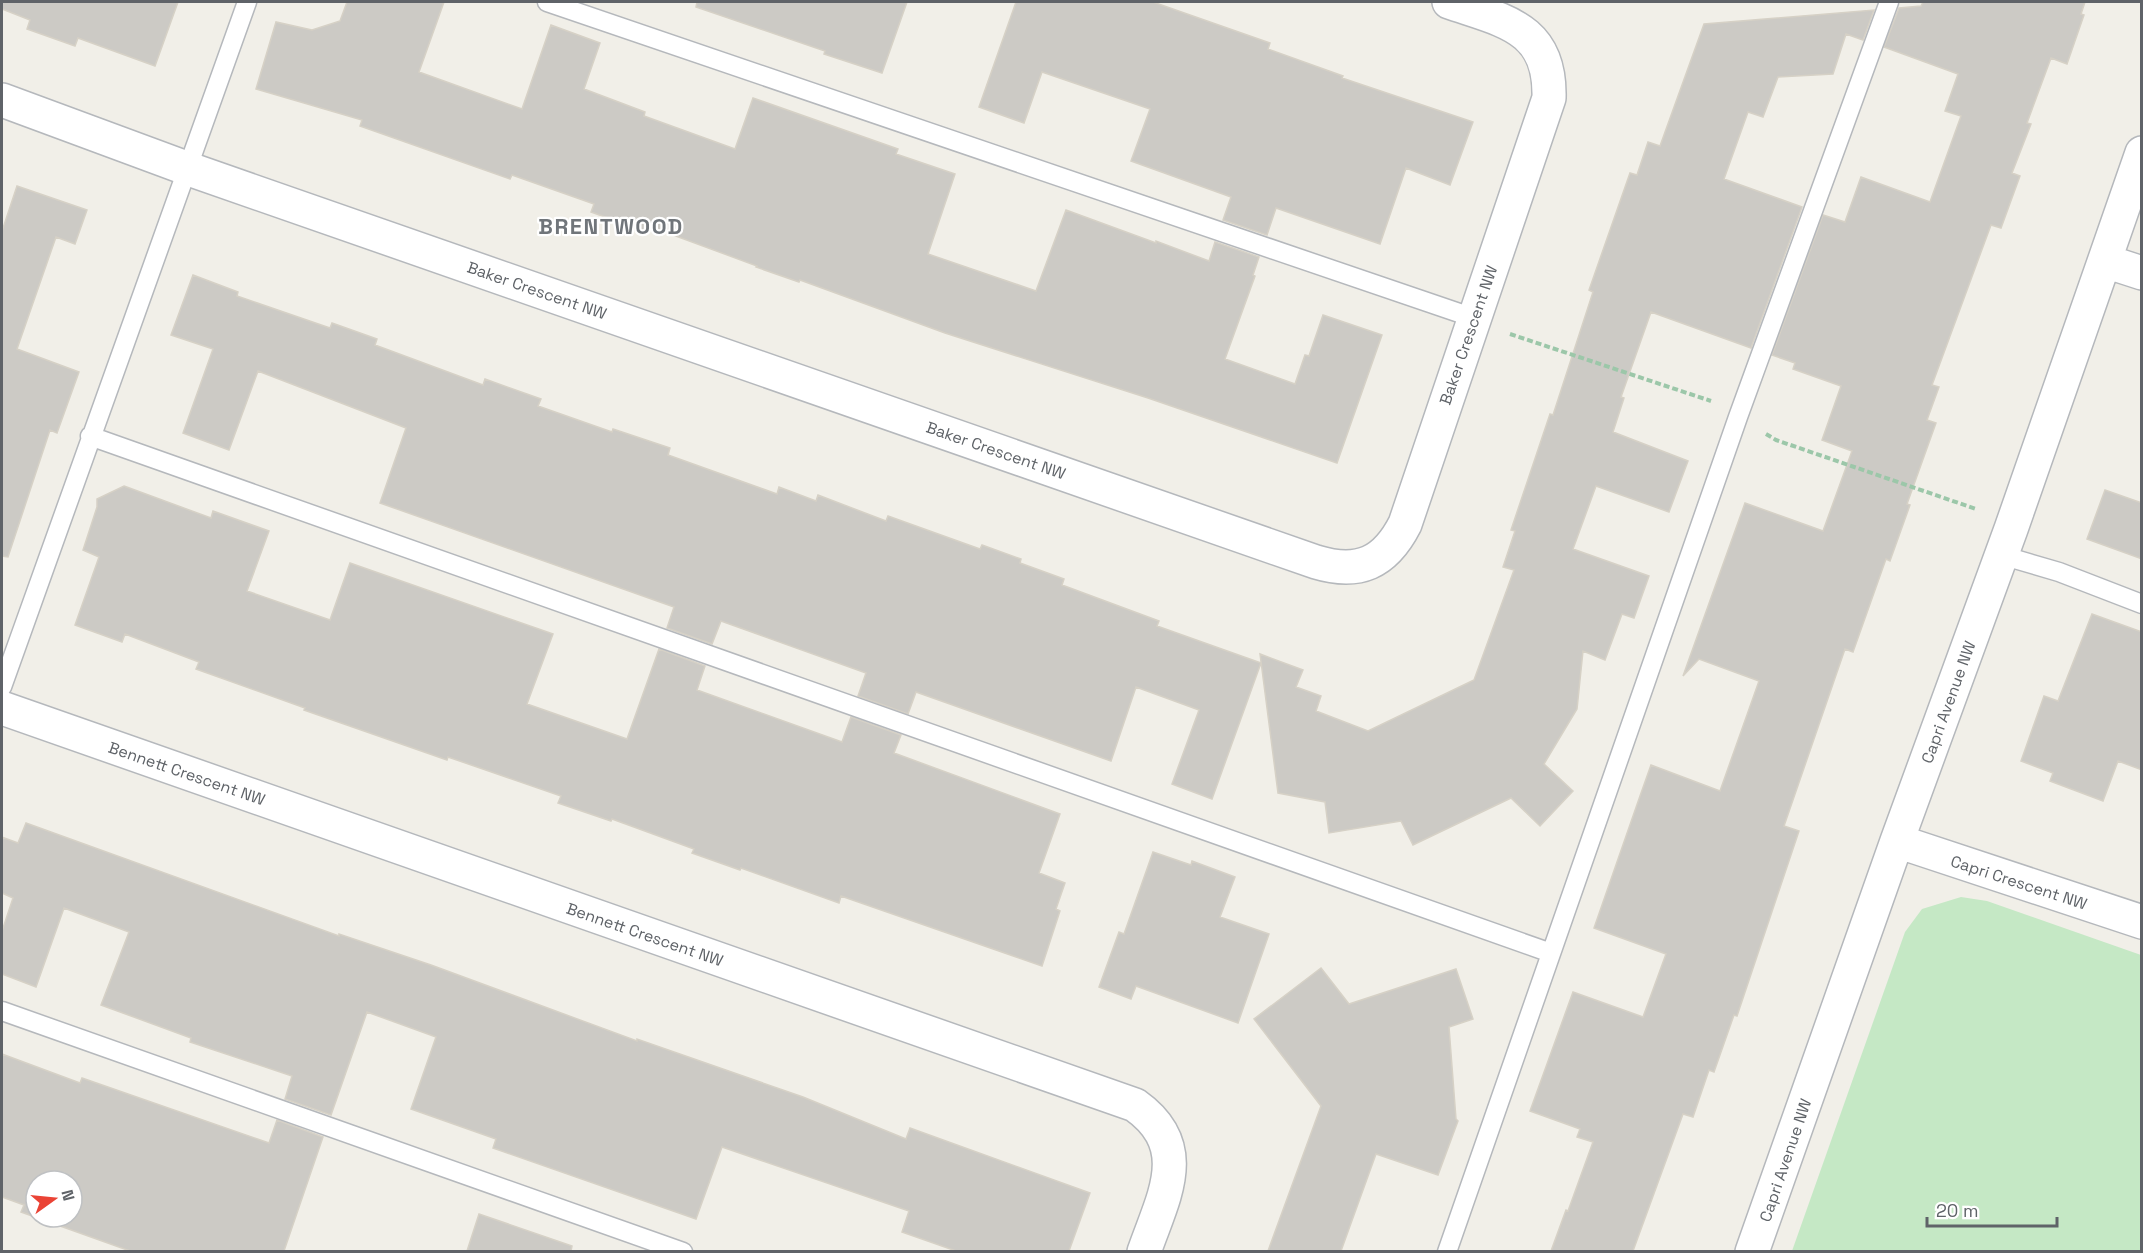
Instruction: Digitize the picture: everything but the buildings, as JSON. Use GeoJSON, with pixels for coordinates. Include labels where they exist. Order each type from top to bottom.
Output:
{"type":"FeatureCollection","features":[{"type":"Feature","properties":{"kind":"street","name":"Baker Crescent NW"},"geometry":{"type":"LineString","coordinates":[[2,100],[186,168],[1334,567],[1353,567],[1372,562],[1386,552],[1397,540],[1405,524],[1549,98],[1550,77],[1544,57],[1533,41],[1519,28],[1449,2]]}},
{"type":"Feature","properties":{"kind":"street","name":"Capri Avenue NW"},"geometry":{"type":"LineString","coordinates":[[1752,1251],[2142,153]]}},
{"type":"Feature","properties":{"kind":"street"},"geometry":{"type":"LineString","coordinates":[[2105,261],[2142,273]]}},
{"type":"Feature","properties":{"kind":"street","name":"Bennett Crescent NW"},"geometry":{"type":"LineString","coordinates":[[2,708],[1135,1105],[1157,1125],[1165,1138],[1170,1156],[1170,1175],[1144,1251]]}},
{"type":"Feature","properties":{"kind":"street","name":"Capri Crescent NW"},"geometry":{"type":"LineString","coordinates":[[1897,841],[2142,922]]}},
{"type":"Feature","properties":{"kind":"lane"},"geometry":{"type":"LineString","coordinates":[[2,687],[247,2]]}},
{"type":"Feature","properties":{"kind":"lane"},"geometry":{"type":"LineString","coordinates":[[547,2],[1474,318]]}},
{"type":"Feature","properties":{"kind":"lane"},"geometry":{"type":"LineString","coordinates":[[1447,1251],[1738,417],[1889,2]]}},
{"type":"Feature","properties":{"kind":"lane"},"geometry":{"type":"LineString","coordinates":[[90,436],[1551,953]]}},
{"type":"Feature","properties":{"kind":"lane"},"geometry":{"type":"LineString","coordinates":[[2001,555],[2060,572],[2142,604]]}},
{"type":"Feature","properties":{"kind":"lane"},"geometry":{"type":"LineString","coordinates":[[2,1011],[682,1251]]}},
{"type":"Feature","properties":{"kind":"green space"},"geometry":{"type":"Polygon","coordinates":[[[1961,897],[1987,901],[2141,955],[2141,1251],[1792,1251],[1905,932],[1922,909],[1961,897]]]}},
{"type":"Feature","properties":{"kind":"district","name":"BRENTWOOD"},"geometry":{"type":"Point","coordinates":[611,226]}}]}
